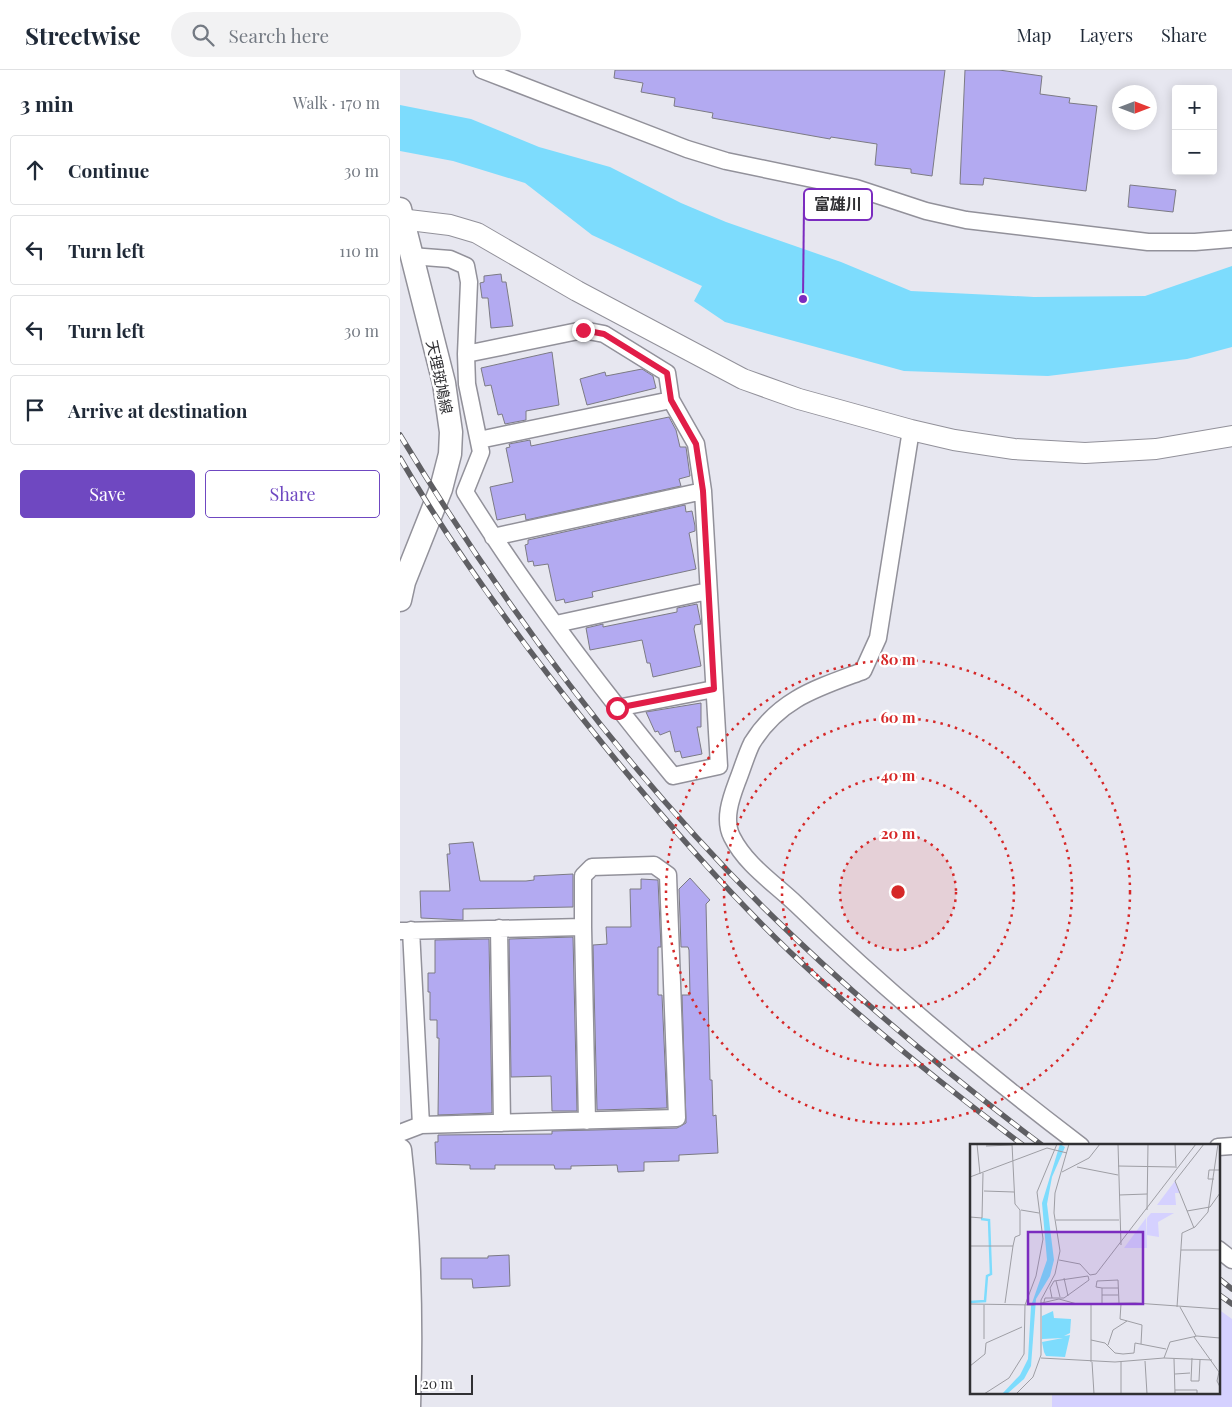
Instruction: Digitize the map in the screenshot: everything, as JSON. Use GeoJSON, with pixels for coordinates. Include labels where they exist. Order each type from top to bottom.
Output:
{"type":"FeatureCollection","features":[{"type":"Feature","properties":{"kind":"main road","name":"天理斑鳩線"},"geometry":{"type":"LineString","coordinates":[[400,600],[404,582],[447,470],[450,432],[444,383],[401,215]]}},
{"type":"Feature","properties":{"kind":"main road"},"geometry":{"type":"LineString","coordinates":[[400,1151],[409,1247],[412,1320],[409,1407]]}},
{"type":"Feature","properties":{"kind":"street"},"geometry":{"type":"LineString","coordinates":[[482,70],[688,149],[726,161],[856,188],[926,211],[966,220],[1148,242],[1195,242],[1232,239]]}},
{"type":"Feature","properties":{"kind":"street"},"geometry":{"type":"LineString","coordinates":[[401,215],[450,225],[477,233],[577,291],[743,379],[799,398],[911,430],[954,440],[1014,449],[1085,453],[1156,449],[1232,436]]}},
{"type":"Feature","properties":{"kind":"street"},"geometry":{"type":"LineString","coordinates":[[410,256],[450,259],[466,266],[469,282],[466,354],[467,384],[482,452],[465,492],[493,537],[617,708],[673,776],[719,766],[703,491],[696,444],[671,400],[667,373],[604,334],[583,330],[466,354]]}},
{"type":"Feature","properties":{"kind":"street"},"geometry":{"type":"LineString","coordinates":[[479,440],[671,400]]}},
{"type":"Feature","properties":{"kind":"street"},"geometry":{"type":"LineString","coordinates":[[911,430],[878,638],[862,671],[815,688],[776,712],[752,744],[734,788],[727,815],[731,836],[751,864],[849,956],[943,1038],[1078,1144]]}},
{"type":"Feature","properties":{"kind":"street"},"geometry":{"type":"LineString","coordinates":[[493,537],[703,491]]}},
{"type":"Feature","properties":{"kind":"street"},"geometry":{"type":"LineString","coordinates":[[556,624],[708,592]]}},
{"type":"Feature","properties":{"kind":"street"},"geometry":{"type":"LineString","coordinates":[[617,708],[714,689]]}},
{"type":"Feature","properties":{"kind":"street"},"geometry":{"type":"LineString","coordinates":[[400,1132],[421,1125],[587,1121],[677,1118],[668,875],[654,865],[592,867],[583,876],[587,1121]]}},
{"type":"Feature","properties":{"kind":"street"},"geometry":{"type":"LineString","coordinates":[[421,1125],[406,930],[583,927]]}},
{"type":"Feature","properties":{"kind":"street"},"geometry":{"type":"LineString","coordinates":[[499,928],[502,1123]]}},
{"type":"Feature","properties":{"kind":"street"},"geometry":{"type":"LineString","coordinates":[[1220,1251],[1232,1260]]}},
{"type":"Feature","properties":{"kind":"shaded area"},"geometry":{"type":"Polygon","coordinates":[[[1220,1310],[1232,1319],[1232,1407],[1052,1407],[1052,1394],[1220,1394],[1220,1310]]]}},
{"type":"Feature","properties":{"kind":"water"},"geometry":{"type":"Polygon","coordinates":[[[400,105],[471,119],[539,147],[610,167],[681,203],[726,222],[841,262],[911,291],[1034,297],[1145,296],[1232,266],[1232,347],[1187,359],[1048,376],[904,371],[725,322],[694,301],[702,286],[592,235],[525,183],[453,161],[400,151],[400,105]]]}},
{"type":"Feature","properties":{"kind":"building"},"geometry":{"type":"Polygon","coordinates":[[[615,70],[945,70],[932,176],[911,173],[911,169],[875,165],[877,144],[831,137],[830,139],[712,118],[713,113],[674,106],[675,98],[641,92],[643,83],[614,78],[615,70]]]}},
{"type":"Feature","properties":{"kind":"building"},"geometry":{"type":"Polygon","coordinates":[[[965,70],[999,70],[1042,76],[1040,94],[1070,98],[1069,103],[1097,106],[1086,191],[984,178],[983,185],[960,184],[965,70]]]}},
{"type":"Feature","properties":{"kind":"building"},"geometry":{"type":"Polygon","coordinates":[[[1130,185],[1176,190],[1173,212],[1128,207],[1130,185]]]}},
{"type":"Feature","properties":{"kind":"building"},"geometry":{"type":"Polygon","coordinates":[[[501,274],[502,282],[506,282],[513,326],[491,328],[488,298],[482,298],[480,283],[484,282],[484,276],[501,274]]]}},
{"type":"Feature","properties":{"kind":"building"},"geometry":{"type":"Polygon","coordinates":[[[552,352],[559,405],[526,411],[526,420],[505,424],[502,414],[498,415],[491,385],[485,386],[481,368],[552,352]]]}},
{"type":"Feature","properties":{"kind":"building"},"geometry":{"type":"Polygon","coordinates":[[[642,369],[653,376],[656,388],[587,405],[580,379],[605,372],[606,376],[642,369]]]}},
{"type":"Feature","properties":{"kind":"building"},"geometry":{"type":"Polygon","coordinates":[[[669,417],[676,430],[680,447],[686,447],[690,476],[679,479],[681,486],[526,520],[525,514],[497,520],[490,487],[513,482],[506,448],[510,447],[509,444],[530,440],[531,446],[669,417]]]}},
{"type":"Feature","properties":{"kind":"building"},"geometry":{"type":"Polygon","coordinates":[[[685,505],[686,512],[692,511],[695,526],[695,531],[689,533],[696,569],[592,592],[593,597],[565,603],[564,599],[556,601],[548,564],[534,566],[533,561],[528,562],[525,545],[528,544],[528,540],[685,505]]]}},
{"type":"Feature","properties":{"kind":"building"},"geometry":{"type":"Polygon","coordinates":[[[697,604],[701,624],[695,625],[694,629],[701,666],[653,677],[650,663],[647,663],[642,640],[590,650],[586,628],[603,624],[603,627],[677,612],[677,608],[697,604]]]}},
{"type":"Feature","properties":{"kind":"building"},"geometry":{"type":"Polygon","coordinates":[[[701,703],[701,727],[697,727],[702,754],[682,758],[680,751],[675,752],[670,731],[660,735],[658,731],[655,732],[646,712],[701,703]]]}},
{"type":"Feature","properties":{"kind":"building"},"geometry":{"type":"Polygon","coordinates":[[[473,842],[480,881],[526,881],[534,880],[534,876],[573,874],[573,907],[463,909],[463,920],[421,918],[420,891],[450,891],[447,854],[450,854],[449,844],[473,842]]]}},
{"type":"Feature","properties":{"kind":"building"},"geometry":{"type":"Polygon","coordinates":[[[690,878],[710,900],[706,904],[710,1080],[712,1080],[713,1116],[716,1115],[718,1153],[679,1155],[679,1161],[644,1162],[644,1171],[618,1172],[617,1165],[571,1166],[571,1169],[555,1169],[554,1165],[495,1165],[495,1169],[470,1169],[470,1165],[436,1164],[435,1142],[438,1142],[438,1135],[552,1134],[552,1131],[677,1128],[686,1123],[682,995],[690,995],[689,950],[688,947],[681,947],[679,889],[690,878]]]}},
{"type":"Feature","properties":{"kind":"building"},"geometry":{"type":"Polygon","coordinates":[[[641,879],[658,880],[661,947],[658,947],[658,995],[662,995],[667,1108],[597,1110],[593,945],[607,944],[606,927],[631,927],[630,889],[641,889],[641,879]]]}},
{"type":"Feature","properties":{"kind":"building"},"geometry":{"type":"Polygon","coordinates":[[[573,937],[577,1111],[552,1111],[551,1076],[511,1077],[509,939],[573,937]]]}},
{"type":"Feature","properties":{"kind":"building"},"geometry":{"type":"Polygon","coordinates":[[[489,939],[492,1113],[438,1115],[439,1038],[437,1038],[437,1020],[430,1020],[430,992],[428,992],[428,973],[435,973],[435,940],[489,939]]]}},
{"type":"Feature","properties":{"kind":"building"},"geometry":{"type":"Polygon","coordinates":[[[509,1255],[510,1286],[473,1288],[472,1279],[441,1279],[441,1258],[488,1258],[488,1256],[509,1255]]]}},
{"type":"Feature","properties":{"kind":"railway"},"geometry":{"type":"LineString","coordinates":[[400,435],[480,561],[523,622],[613,741],[661,798],[711,853],[796,939],[934,1061],[1040,1144]]}},
{"type":"Feature","properties":{"kind":"railway"},"geometry":{"type":"LineString","coordinates":[[400,458],[465,561],[536,659],[634,782],[709,869],[789,951],[845,1002],[933,1076],[1021,1144]]}},
{"type":"Feature","properties":{"kind":"railway"},"geometry":{"type":"LineString","coordinates":[[1220,1280],[1232,1289]]}},
{"type":"Feature","properties":{"kind":"railway"},"geometry":{"type":"LineString","coordinates":[[1220,1295],[1232,1304]]}},
{"type":"Feature","properties":{"kind":"place","name":"富雄川"},"geometry":{"type":"Point","coordinates":[803,299]}},
{"type":"Feature","properties":{"kind":"route"},"geometry":{"type":"LineString","coordinates":[[583,330],[604,334],[667,373],[671,400],[696,444],[703,491],[714,689],[617,708]]}}]}
